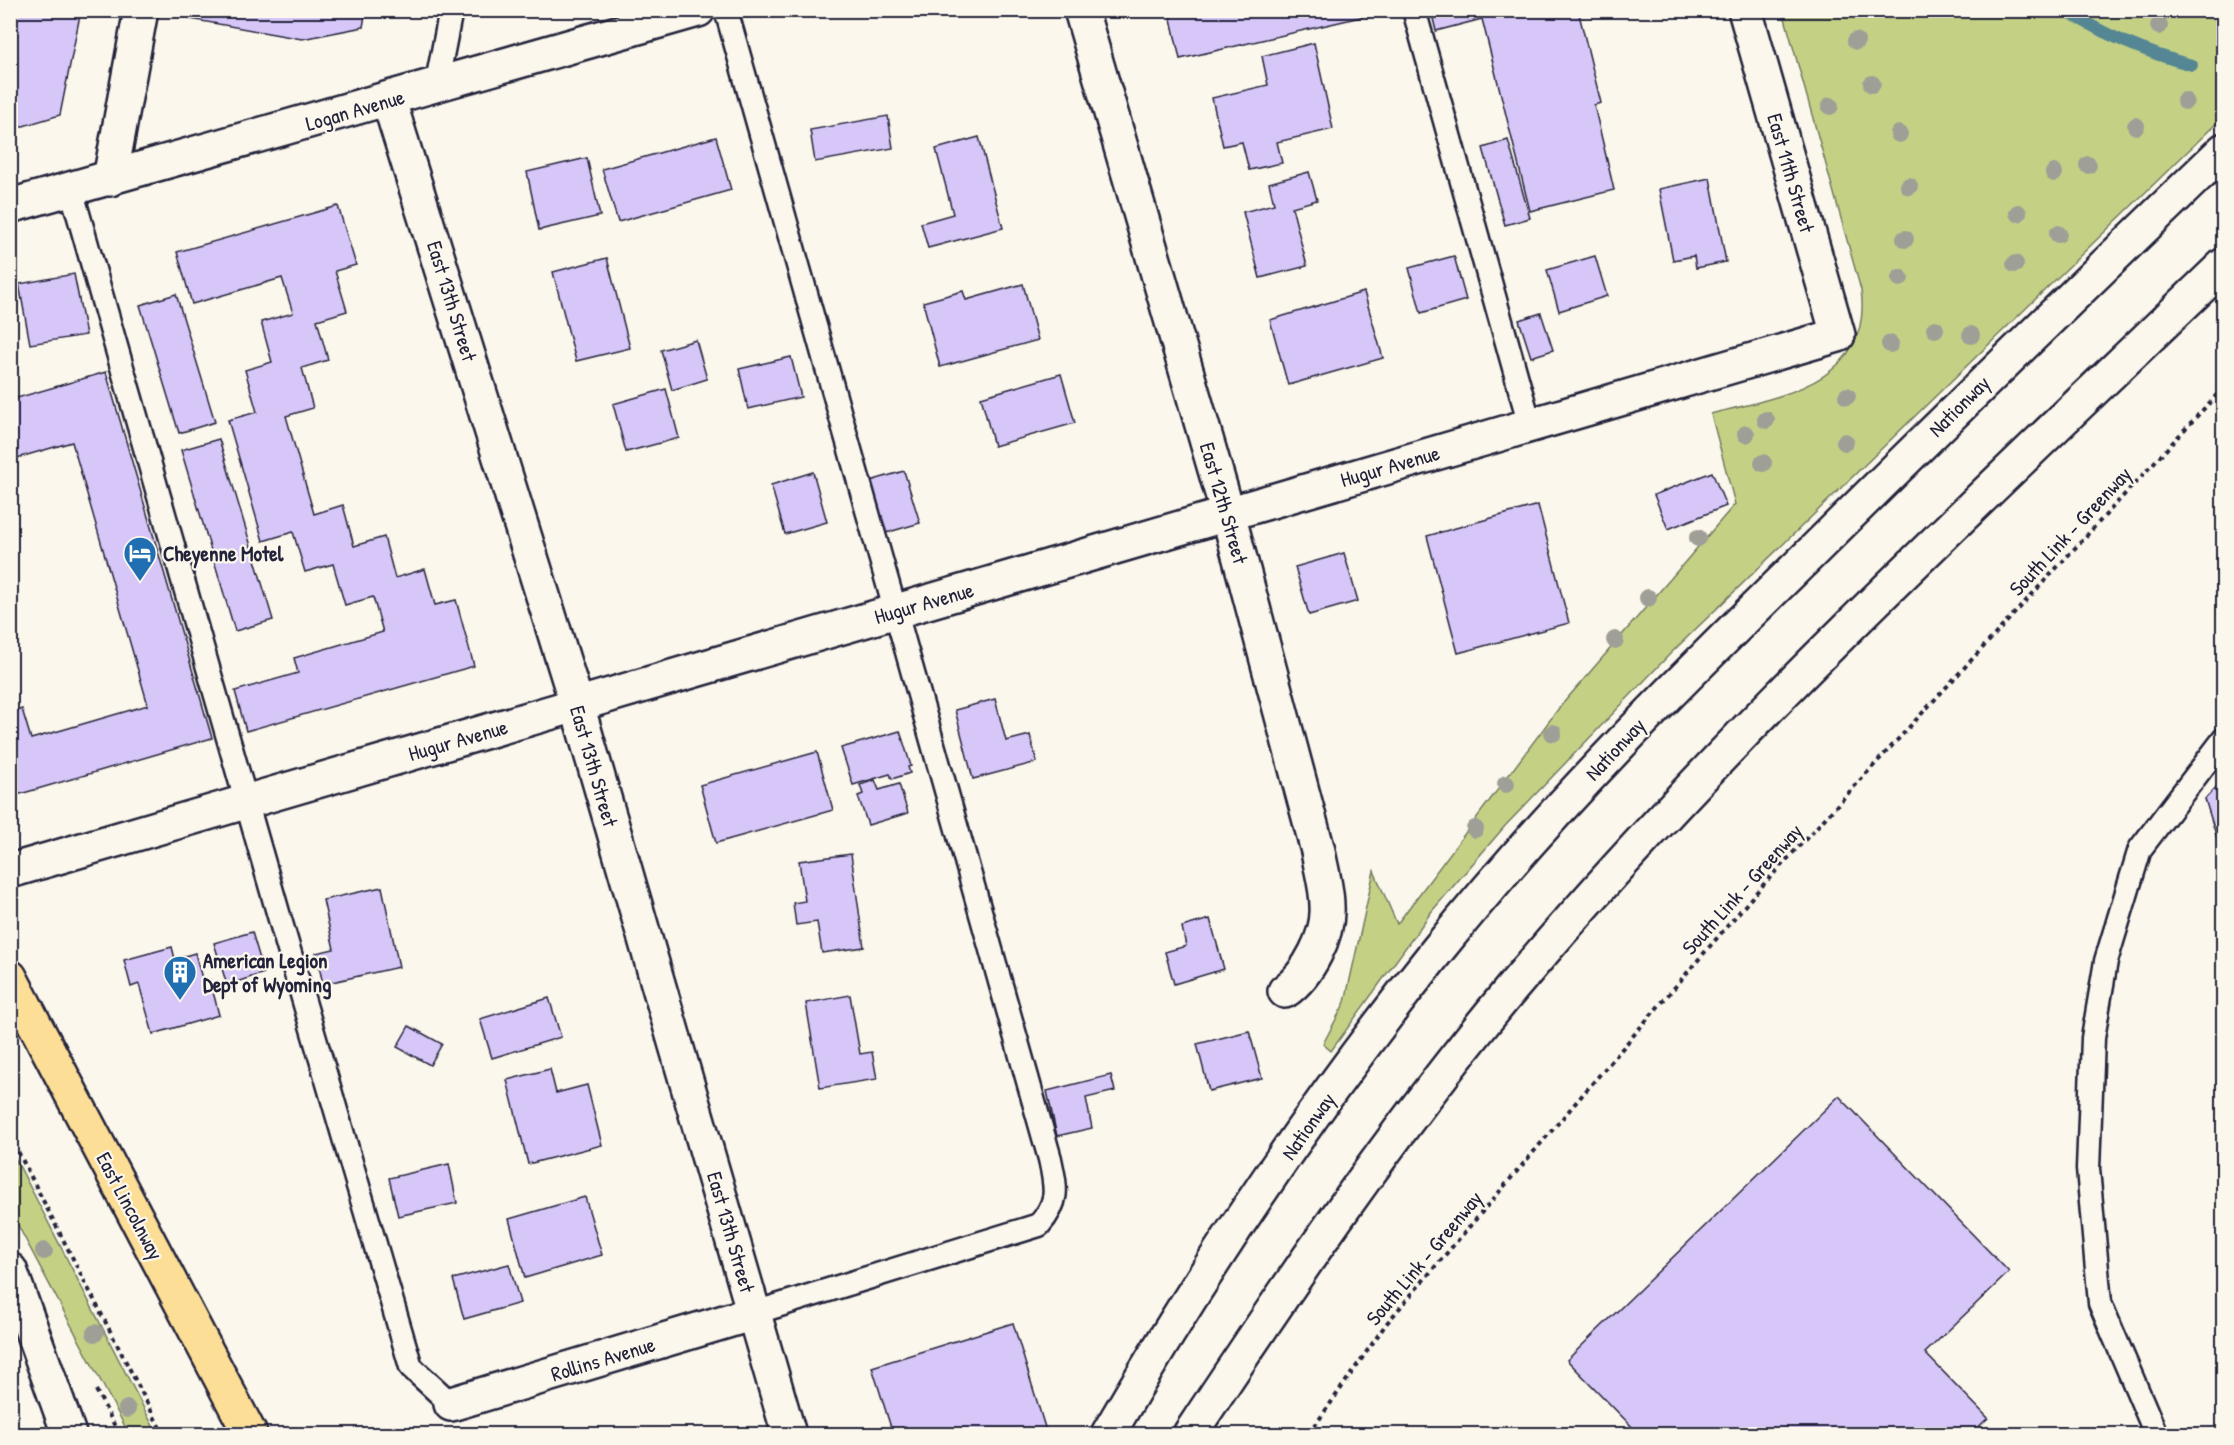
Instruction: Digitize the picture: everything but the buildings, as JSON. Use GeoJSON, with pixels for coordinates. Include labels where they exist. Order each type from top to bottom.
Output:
{"type":"FeatureCollection","features":[{"type":"Feature","properties":{"kind":"main road","name":"East Lincolnway"},"geometry":{"type":"LineString","coordinates":[[10,977],[250,1434]]}},
{"type":"Feature","properties":{"kind":"street"},"geometry":{"type":"LineString","coordinates":[[110,178],[141,10]]}},
{"type":"Feature","properties":{"kind":"street","name":"Logan Avenue"},"geometry":{"type":"LineString","coordinates":[[10,206],[436,87],[698,10]]}},
{"type":"Feature","properties":{"kind":"street","name":"East 12th Street"},"geometry":{"type":"LineString","coordinates":[[1081,10],[1228,514],[1317,851],[1328,907],[1323,934],[1299,981],[1285,991]]}},
{"type":"Feature","properties":{"kind":"street","name":"East 11th Street"},"geometry":{"type":"LineString","coordinates":[[1745,10],[1838,335]]}},
{"type":"Feature","properties":{"kind":"street","name":"East 13th Street"},"geometry":{"type":"LineString","coordinates":[[389,100],[577,705],[789,1434]]}},
{"type":"Feature","properties":{"kind":"street","name":"Nationway"},"geometry":{"type":"LineString","coordinates":[[1108,1434],[1200,1284],[1314,1117],[1436,952],[1489,888],[1637,725],[2223,150]]}},
{"type":"Feature","properties":{"kind":"street"},"geometry":{"type":"LineString","coordinates":[[1190,1434],[1342,1210],[1398,1134],[1510,991],[1575,916],[1727,749],[1824,651],[2223,265]]}},
{"type":"Feature","properties":{"kind":"street","name":"Hugur Avenue"},"geometry":{"type":"LineString","coordinates":[[10,871],[1838,335]]}},
{"type":"Feature","properties":{"kind":"street"},"geometry":{"type":"LineString","coordinates":[[10,1270],[69,1434]]}},
{"type":"Feature","properties":{"kind":"street","name":"Rollins Avenue"},"geometry":{"type":"LineString","coordinates":[[451,1404],[754,1313]]}},
{"type":"Feature","properties":{"kind":"lane"},"geometry":{"type":"LineString","coordinates":[[436,87],[451,10]]}},
{"type":"Feature","properties":{"kind":"lane"},"geometry":{"type":"LineString","coordinates":[[726,10],[1050,1159],[1056,1190],[1052,1210],[1040,1225],[754,1313]]}},
{"type":"Feature","properties":{"kind":"lane"},"geometry":{"type":"LineString","coordinates":[[1414,10],[1530,425]]}},
{"type":"Feature","properties":{"kind":"lane"},"geometry":{"type":"LineString","coordinates":[[71,189],[246,803],[411,1367],[451,1404]]}},
{"type":"Feature","properties":{"kind":"lane"},"geometry":{"type":"LineString","coordinates":[[2156,1434],[2100,1303],[2088,1169],[2093,1038],[2106,961],[2140,849],[2223,739]]}},
{"type":"Feature","properties":{"kind":"path","name":"South Link - Greenway"},"geometry":{"type":"LineString","coordinates":[[1309,1434],[1386,1324],[1753,896],[2223,387]]}},
{"type":"Feature","properties":{"kind":"path"},"geometry":{"type":"LineString","coordinates":[[10,1136],[163,1434]]}},
{"type":"Feature","properties":{"kind":"green space"},"geometry":{"type":"Polygon","coordinates":[[[1783,11],[2223,11],[2223,117],[1670,654],[1505,826],[1432,911],[1331,1051],[1323,1044],[1345,1002],[1374,871],[1397,924],[1559,708],[1735,504],[1711,414],[1765,401],[1816,380],[1837,366],[1852,346],[1861,321],[1861,290],[1783,11]]]}},
{"type":"Feature","properties":{"kind":"green space"},"geometry":{"type":"Polygon","coordinates":[[[11,1150],[157,1434],[129,1434],[10,1211],[11,1150]]]}},
{"type":"Feature","properties":{"kind":"waterway"},"geometry":{"type":"LineString","coordinates":[[2065,10],[2127,43],[2192,65]]}},
{"type":"Feature","properties":{"kind":"place","name":"Cheyenne Motel"},"geometry":{"type":"Point","coordinates":[140,582]}},
{"type":"Feature","properties":{"kind":"place","name":"American Legion Dept of Wyoming"},"geometry":{"type":"Point","coordinates":[180,1001]}}]}
